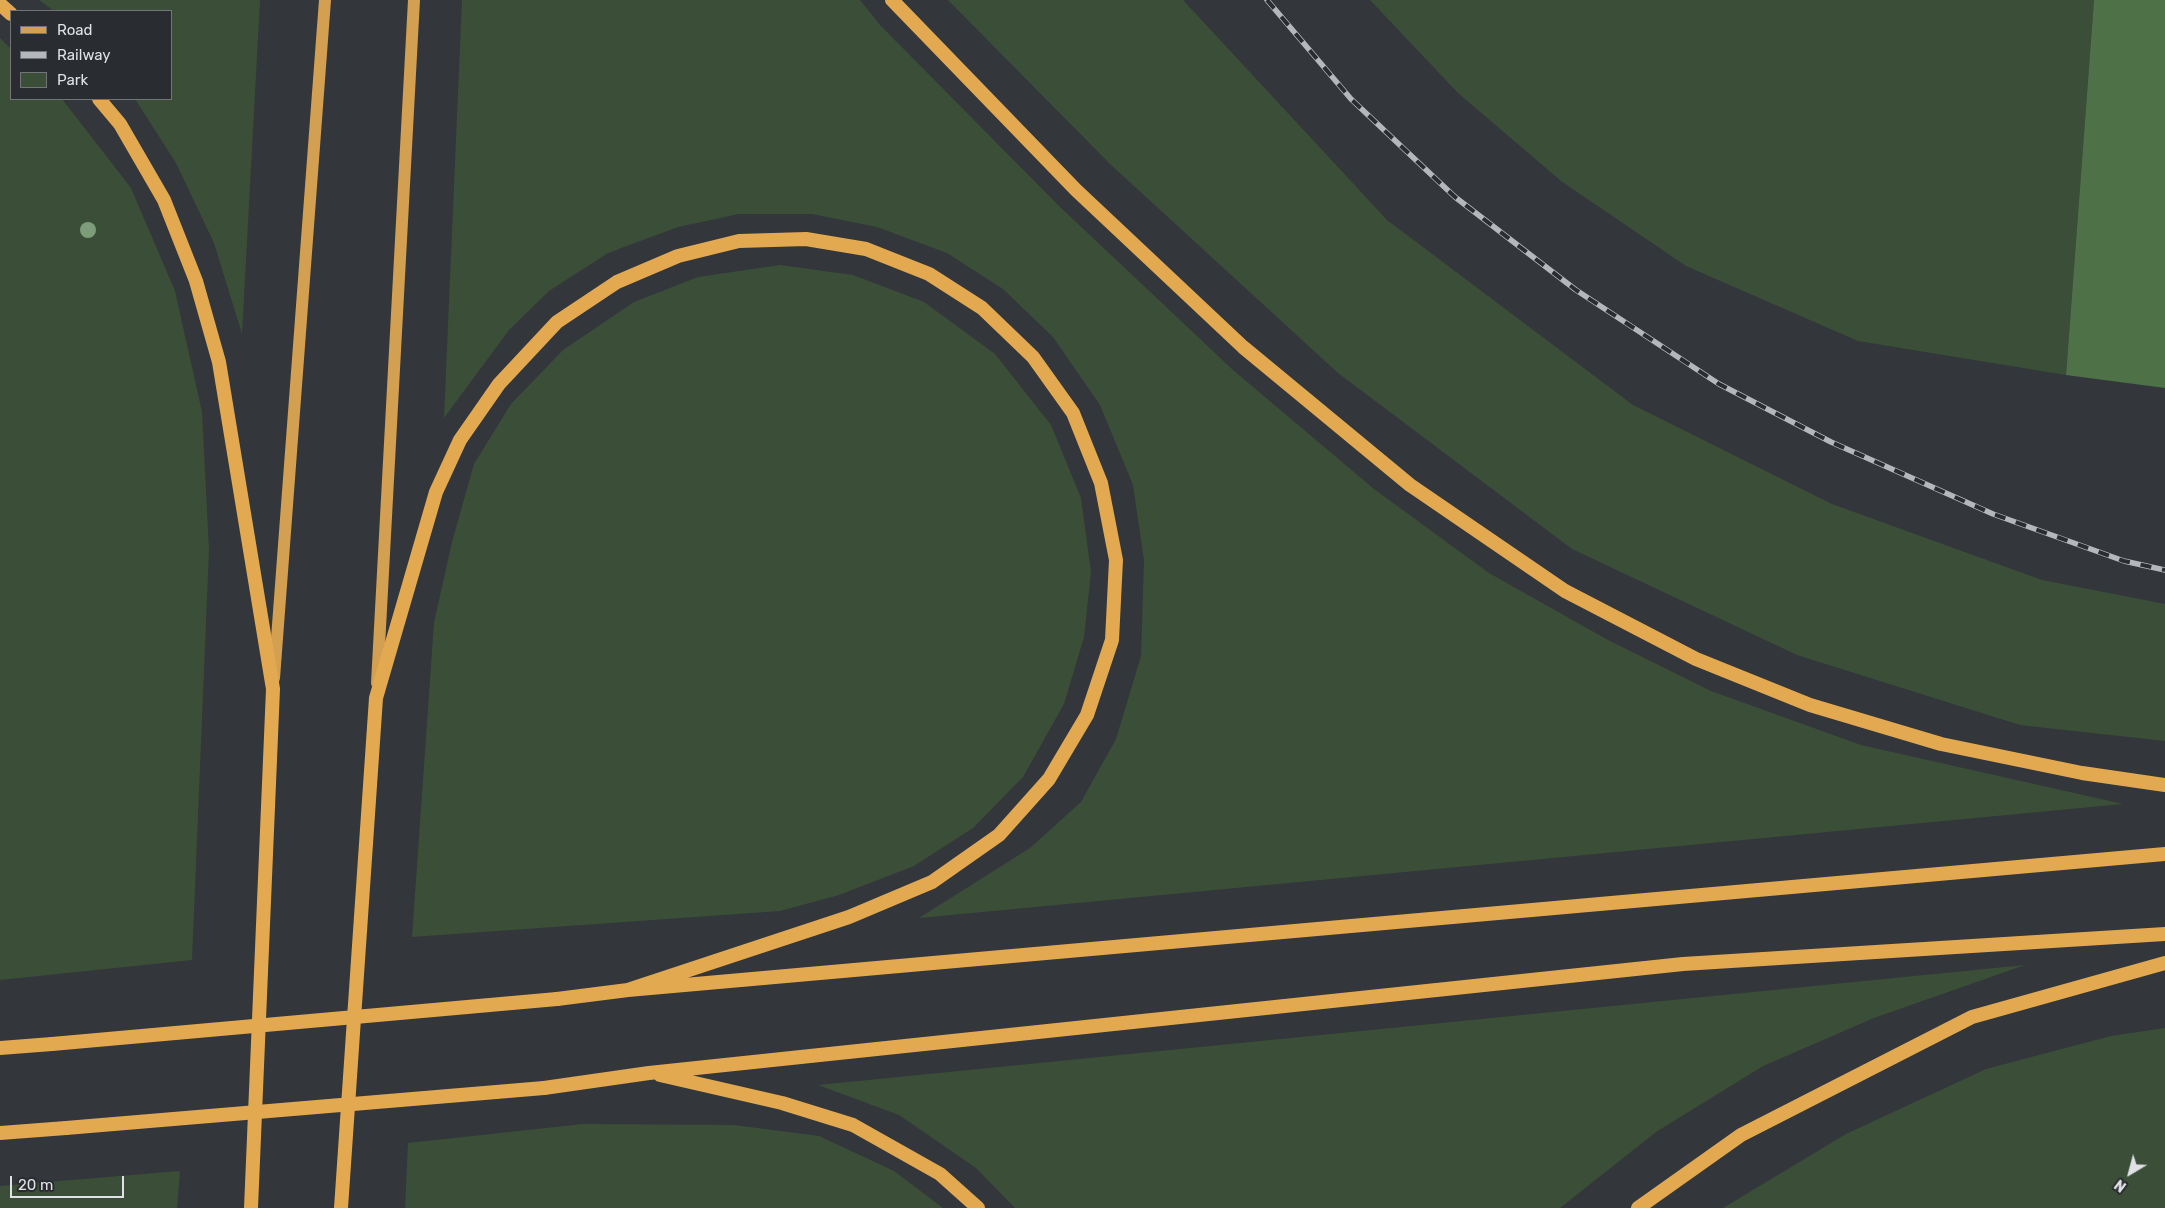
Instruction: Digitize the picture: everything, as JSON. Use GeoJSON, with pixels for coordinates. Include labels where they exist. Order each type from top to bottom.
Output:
{"type":"FeatureCollection","features":[{"type":"Feature","properties":{"kind":"highway"},"geometry":{"type":"LineString","coordinates":[[892,0],[1076,190],[1243,347],[1410,486],[1565,591],[1696,659],[1810,705],[1941,744],[2082,773],[2165,784]]}},
{"type":"Feature","properties":{"kind":"highway"},"geometry":{"type":"LineString","coordinates":[[0,4],[10,13]]}},
{"type":"Feature","properties":{"kind":"highway"},"geometry":{"type":"LineString","coordinates":[[100,100],[120,124],[164,200],[196,281],[218,362],[273,689],[250,1208]]}},
{"type":"Feature","properties":{"kind":"highway"},"geometry":{"type":"LineString","coordinates":[[342,1208],[376,698],[436,492],[460,440],[499,384],[557,322],[616,282],[678,256],[739,241],[806,239],[866,249],[929,274],[982,308],[1033,357],[1073,413],[1101,483],[1116,560],[1112,640],[1087,715],[1049,779],[999,835],[932,882],[849,917],[628,990]]}},
{"type":"Feature","properties":{"kind":"highway"},"geometry":{"type":"LineString","coordinates":[[0,1048],[557,999],[628,990],[2165,854]]}},
{"type":"Feature","properties":{"kind":"highway"},"geometry":{"type":"LineString","coordinates":[[0,1133],[544,1088],[649,1073],[1683,964],[2165,934]]}},
{"type":"Feature","properties":{"kind":"highway"},"geometry":{"type":"LineString","coordinates":[[1638,1208],[1741,1136],[1972,1018],[2165,963]]}},
{"type":"Feature","properties":{"kind":"highway"},"geometry":{"type":"LineString","coordinates":[[649,1073],[782,1103],[853,1125],[940,1174],[978,1208]]}},
{"type":"Feature","properties":{"kind":"main road"},"geometry":{"type":"LineString","coordinates":[[273,689],[325,0]]}},
{"type":"Feature","properties":{"kind":"main road"},"geometry":{"type":"LineString","coordinates":[[376,698],[414,0]]}},
{"type":"Feature","properties":{"kind":"green space"},"geometry":{"type":"Polygon","coordinates":[[[39,0],[260,0],[242,334],[214,243],[176,163],[136,100],[172,100],[172,10],[53,10],[39,0]]]}},
{"type":"Feature","properties":{"kind":"green space"},"geometry":{"type":"Polygon","coordinates":[[[462,0],[860,0],[880,25],[1058,205],[1233,370],[1374,489],[1489,573],[1608,640],[1711,691],[1861,745],[2123,804],[919,918],[1030,848],[1081,802],[1116,739],[1141,656],[1144,560],[1133,485],[1100,405],[1053,337],[1003,289],[947,253],[877,227],[812,214],[739,214],[678,227],[608,253],[549,291],[509,330],[444,418],[462,0]]]}},
{"type":"Feature","properties":{"kind":"green space"},"geometry":{"type":"Polygon","coordinates":[[[948,0],[1183,0],[1387,220],[1633,405],[1832,504],[2042,580],[2165,604],[2165,741],[2020,725],[1797,655],[1572,549],[1338,373],[1110,164],[948,0]]]}},
{"type":"Feature","properties":{"kind":"green space"},"geometry":{"type":"Polygon","coordinates":[[[1370,0],[2094,0],[2066,375],[1858,341],[1686,266],[1561,181],[1458,93],[1370,0]]]}},
{"type":"Feature","properties":{"kind":"green space"},"geometry":{"type":"Polygon","coordinates":[[[2094,0],[2165,0],[2165,388],[2066,375],[2094,0]]]}},
{"type":"Feature","properties":{"kind":"green space"},"geometry":{"type":"Polygon","coordinates":[[[0,38],[10,48],[10,100],[63,100],[131,188],[175,291],[202,412],[209,550],[192,960],[0,980],[0,38]]]}},
{"type":"Feature","properties":{"kind":"green space"},"geometry":{"type":"Polygon","coordinates":[[[780,265],[853,275],[924,302],[995,354],[1051,425],[1081,498],[1091,572],[1084,637],[1064,704],[1023,777],[973,828],[914,866],[839,895],[780,911],[412,937],[434,623],[452,542],[474,464],[511,404],[563,350],[634,302],[698,277],[780,265]]]}},
{"type":"Feature","properties":{"kind":"green space"},"geometry":{"type":"Polygon","coordinates":[[[2025,965],[1874,1018],[1763,1066],[1656,1132],[1560,1208],[1015,1208],[976,1168],[899,1115],[818,1085],[2025,965]]]}},
{"type":"Feature","properties":{"kind":"green space"},"geometry":{"type":"Polygon","coordinates":[[[2165,1028],[2165,1208],[1723,1208],[1846,1134],[1986,1069],[2111,1036],[2165,1028]]]}},
{"type":"Feature","properties":{"kind":"green space"},"geometry":{"type":"Polygon","coordinates":[[[583,1124],[734,1125],[819,1136],[894,1171],[943,1208],[405,1208],[408,1143],[583,1124]]]}},
{"type":"Feature","properties":{"kind":"green space"},"geometry":{"type":"Polygon","coordinates":[[[180,1171],[177,1208],[0,1208],[0,1186],[180,1171]]]}},
{"type":"Feature","properties":{"kind":"railway"},"geometry":{"type":"LineString","coordinates":[[1267,0],[1351,99],[1455,197],[1576,290],[1719,384],[1831,442],[1993,514],[2124,561],[2165,570]]}}]}
